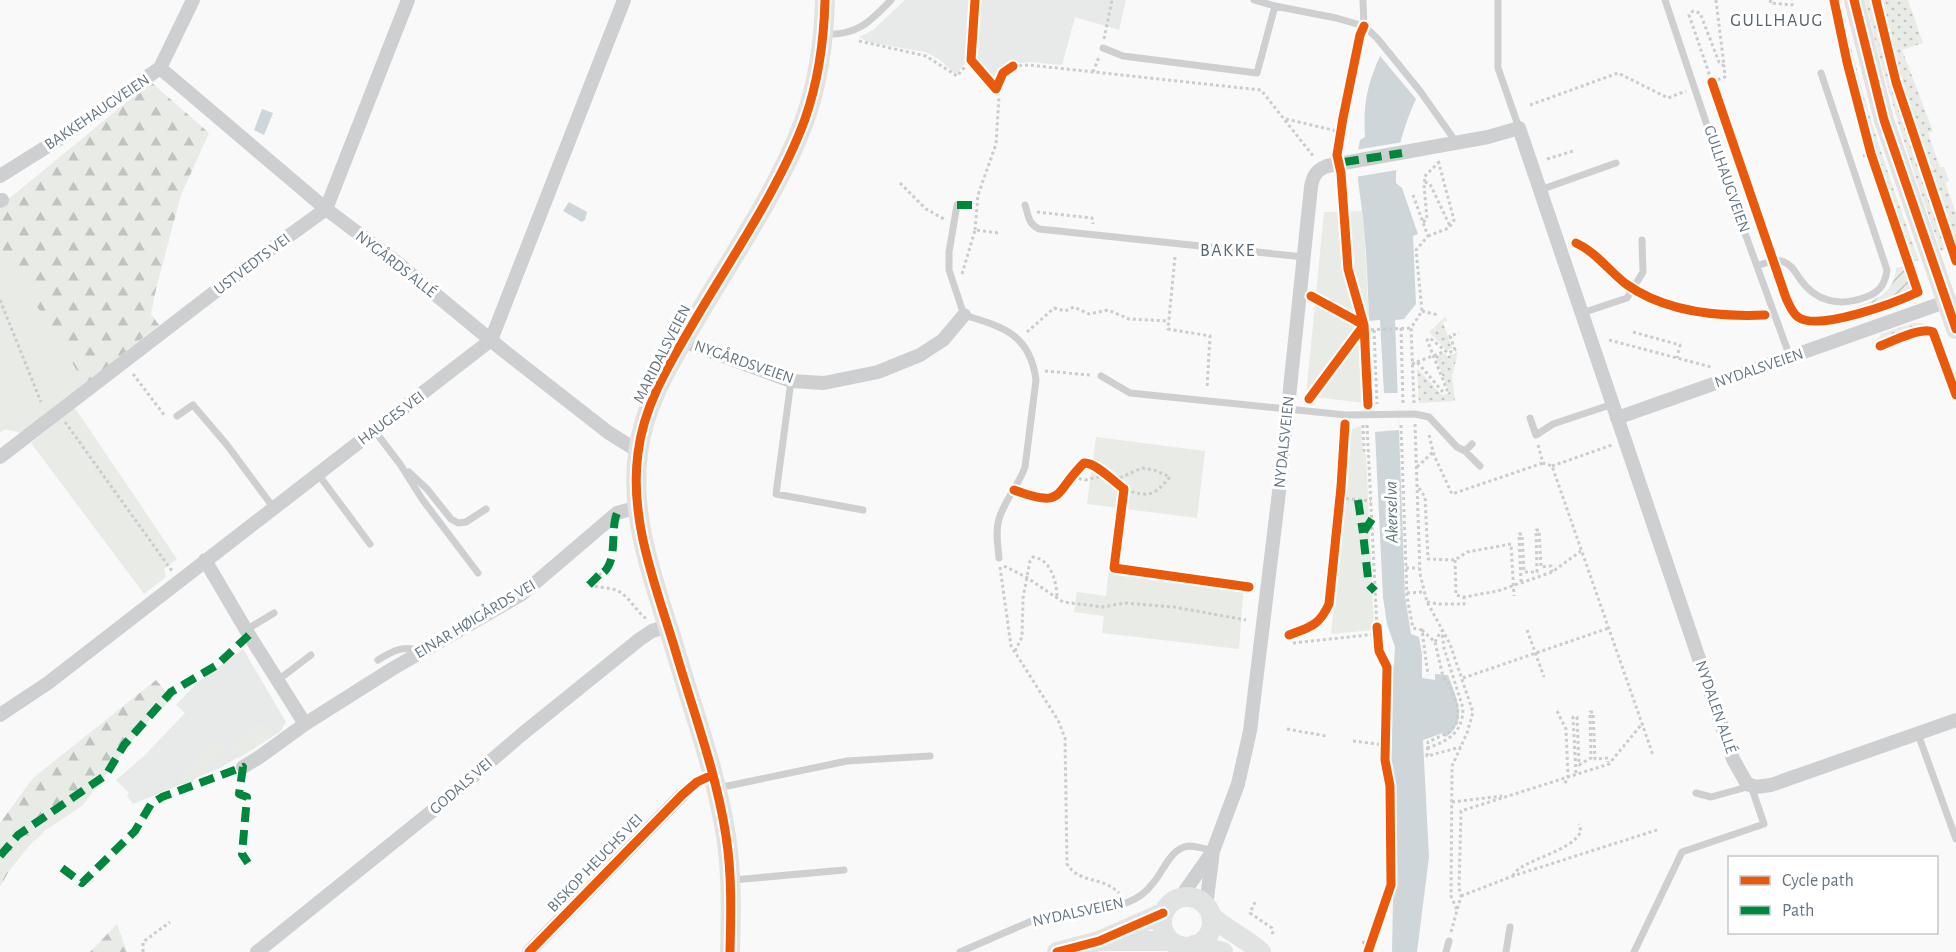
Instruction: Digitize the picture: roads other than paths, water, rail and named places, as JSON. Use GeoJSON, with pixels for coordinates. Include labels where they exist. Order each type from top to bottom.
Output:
{"type":"FeatureCollection","features":[{"type":"Feature","properties":{"kind":"main road","name":"MARIDALSVEIEN"},"geometry":{"type":"LineString","coordinates":[[730,952],[730,880],[726,833],[716,788],[648,558],[638,507],[636,469],[638,451],[650,406],[667,370],[794,146],[813,92],[823,33],[825,0]]}},
{"type":"Feature","properties":{"kind":"main road"},"geometry":{"type":"LineString","coordinates":[[1854,0],[1884,120],[1956,329]]}},
{"type":"Feature","properties":{"kind":"main road"},"geometry":{"type":"LineString","coordinates":[[1057,952],[1099,941],[1163,913],[1170,903],[1180,898],[1194,898],[1220,923],[1245,938],[1261,952]]}},
{"type":"Feature","properties":{"kind":"main road"},"geometry":{"type":"LineString","coordinates":[[1194,945],[1206,937],[1210,931],[1209,911]]}},
{"type":"Feature","properties":{"kind":"main road"},"geometry":{"type":"LineString","coordinates":[[1163,913],[1163,928],[1170,941]]}},
{"type":"Feature","properties":{"kind":"main road"},"geometry":{"type":"LineString","coordinates":[[1099,941],[1170,941],[1182,946],[1194,945],[1223,952]]}},
{"type":"Feature","properties":{"kind":"street","name":"BAKKEHAUGVEIEN"},"geometry":{"type":"LineString","coordinates":[[0,176],[59,139],[160,68],[193,0]]}},
{"type":"Feature","properties":{"kind":"street"},"geometry":{"type":"LineString","coordinates":[[326,209],[408,0]]}},
{"type":"Feature","properties":{"kind":"street"},"geometry":{"type":"LineString","coordinates":[[490,340],[624,0]]}},
{"type":"Feature","properties":{"kind":"street","name":"NYGÅRDS ALLÉ"},"geometry":{"type":"LineString","coordinates":[[160,68],[326,209],[395,261],[490,340],[609,433],[638,451]]}},
{"type":"Feature","properties":{"kind":"street"},"geometry":{"type":"LineString","coordinates":[[1519,128],[1617,418]]}},
{"type":"Feature","properties":{"kind":"street","name":"NYDALSVEIEN"},"geometry":{"type":"LineString","coordinates":[[1209,911],[1213,851],[1236,792],[1247,749],[1280,484],[1312,180],[1319,169],[1342,163],[1456,143],[1519,128]]}},
{"type":"Feature","properties":{"kind":"street","name":"USTVEDTS VEI"},"geometry":{"type":"LineString","coordinates":[[0,457],[326,209]]}},
{"type":"Feature","properties":{"kind":"street","name":"NYDALSVEIEN"},"geometry":{"type":"LineString","coordinates":[[1617,418],[1945,302]]}},
{"type":"Feature","properties":{"kind":"street","name":"NYGÅRDSVEIEN"},"geometry":{"type":"LineString","coordinates":[[683,340],[791,381],[824,383],[879,372],[927,352],[943,340],[964,315]]}},
{"type":"Feature","properties":{"kind":"street","name":"HAUGES VEI"},"geometry":{"type":"LineString","coordinates":[[0,715],[48,682],[490,340]]}},
{"type":"Feature","properties":{"kind":"street","name":"NYDALEN ALLÉ"},"geometry":{"type":"LineString","coordinates":[[1617,418],[1733,759],[1744,781],[1751,786]]}},
{"type":"Feature","properties":{"kind":"street","name":"EINAR HØIGÅRDS VEI"},"geometry":{"type":"LineString","coordinates":[[243,767],[305,724],[522,594],[617,513],[638,507]]}},
{"type":"Feature","properties":{"kind":"street"},"geometry":{"type":"LineString","coordinates":[[205,560],[305,724]]}},
{"type":"Feature","properties":{"kind":"street","name":"GODALS VEI"},"geometry":{"type":"LineString","coordinates":[[257,952],[640,639],[652,631],[668,626]]}},
{"type":"Feature","properties":{"kind":"street"},"geometry":{"type":"LineString","coordinates":[[1751,786],[1771,785],[1956,720]]}},
{"type":"Feature","properties":{"kind":"street","name":"BISKOP HEUCHS VEI"},"geometry":{"type":"LineString","coordinates":[[529,952],[682,795]]}},
{"type":"Feature","properties":{"kind":"street","name":"NYDALSVEIEN"},"geometry":{"type":"LineString","coordinates":[[1180,898],[1213,851]]}},
{"type":"Feature","properties":{"kind":"lane"},"geometry":{"type":"LineString","coordinates":[[823,33],[838,34],[858,29],[874,18],[891,0]]}},
{"type":"Feature","properties":{"kind":"lane"},"geometry":{"type":"LineString","coordinates":[[1254,0],[1336,18],[1364,27],[1377,38],[1420,90],[1456,143]]}},
{"type":"Feature","properties":{"kind":"lane"},"geometry":{"type":"LineString","coordinates":[[1363,0],[1364,27]]}},
{"type":"Feature","properties":{"kind":"lane"},"geometry":{"type":"LineString","coordinates":[[1498,0],[1498,68],[1519,128]]}},
{"type":"Feature","properties":{"kind":"lane","name":"GULLHAUGVEIEN"},"geometry":{"type":"LineString","coordinates":[[1665,0],[1722,170],[1790,357]]}},
{"type":"Feature","properties":{"kind":"lane"},"geometry":{"type":"LineString","coordinates":[[1103,48],[1123,56],[1257,73],[1275,6]]}},
{"type":"Feature","properties":{"kind":"lane"},"geometry":{"type":"LineString","coordinates":[[1757,266],[1773,260],[1783,261],[1792,266],[1810,292],[1824,300],[1838,302],[1870,296],[1882,288],[1886,277],[1887,270],[1821,73]]}},
{"type":"Feature","properties":{"kind":"lane"},"geometry":{"type":"LineString","coordinates":[[1540,190],[1616,163]]}},
{"type":"Feature","properties":{"kind":"lane"},"geometry":{"type":"LineString","coordinates":[[957,205],[949,252],[949,270],[964,315],[1003,327],[1018,339],[1029,354],[1036,380],[1024,467],[1020,480],[999,518],[997,536],[999,558]]}},
{"type":"Feature","properties":{"kind":"lane"},"geometry":{"type":"LineString","coordinates":[[1026,207],[1028,219],[1039,229],[1304,257]]}},
{"type":"Feature","properties":{"kind":"lane"},"geometry":{"type":"LineString","coordinates":[[1582,313],[1627,298],[1643,272],[1642,240]]}},
{"type":"Feature","properties":{"kind":"lane"},"geometry":{"type":"LineString","coordinates":[[1101,376],[1130,393],[1346,414],[1384,414],[1398,407],[1429,417],[1457,447],[1465,451],[1480,466]]}},
{"type":"Feature","properties":{"kind":"lane"},"geometry":{"type":"LineString","coordinates":[[791,381],[776,494],[863,510]]}},
{"type":"Feature","properties":{"kind":"lane"},"geometry":{"type":"LineString","coordinates":[[1530,418],[1536,435],[1553,424],[1613,404]]}},
{"type":"Feature","properties":{"kind":"lane"},"geometry":{"type":"LineString","coordinates":[[177,416],[193,405],[227,445],[273,507]]}},
{"type":"Feature","properties":{"kind":"lane"},"geometry":{"type":"LineString","coordinates":[[374,430],[478,573]]}},
{"type":"Feature","properties":{"kind":"lane"},"geometry":{"type":"LineString","coordinates":[[1465,451],[1472,444]]}},
{"type":"Feature","properties":{"kind":"lane"},"geometry":{"type":"LineString","coordinates":[[400,464],[427,489],[451,519],[458,523],[466,522],[486,509]]}},
{"type":"Feature","properties":{"kind":"lane"},"geometry":{"type":"LineString","coordinates":[[318,474],[370,544]]}},
{"type":"Feature","properties":{"kind":"lane"},"geometry":{"type":"LineString","coordinates":[[246,630],[274,613]]}},
{"type":"Feature","properties":{"kind":"lane"},"geometry":{"type":"LineString","coordinates":[[378,660],[403,648],[413,648],[422,652]]}},
{"type":"Feature","properties":{"kind":"lane"},"geometry":{"type":"LineString","coordinates":[[278,680],[311,655]]}},
{"type":"Feature","properties":{"kind":"lane"},"geometry":{"type":"LineString","coordinates":[[1918,734],[1956,839]]}},
{"type":"Feature","properties":{"kind":"lane"},"geometry":{"type":"LineString","coordinates":[[716,788],[847,761],[930,756]]}},
{"type":"Feature","properties":{"kind":"lane"},"geometry":{"type":"LineString","coordinates":[[1634,952],[1682,852],[1764,824],[1751,786],[1711,797],[1696,793]]}},
{"type":"Feature","properties":{"kind":"lane","name":"NYDALSVEIEN"},"geometry":{"type":"LineString","coordinates":[[960,952],[1034,920],[1126,903],[1147,891],[1179,849],[1195,847],[1213,851]]}},
{"type":"Feature","properties":{"kind":"lane"},"geometry":{"type":"LineString","coordinates":[[730,880],[844,870]]}},
{"type":"Feature","properties":{"kind":"lane"},"geometry":{"type":"LineString","coordinates":[[1506,952],[1510,927]]}},
{"type":"Feature","properties":{"kind":"lane"},"geometry":{"type":"LineString","coordinates":[[1446,952],[1449,941]]}},
{"type":"Feature","properties":{"kind":"water","name":"Akerselva"},"geometry":{"type":"Polygon","coordinates":[[[1380,56],[1416,99],[1401,140],[1396,172],[1396,183],[1402,188],[1418,234],[1413,236],[1416,304],[1404,319],[1395,320],[1405,596],[1411,634],[1419,637],[1422,678],[1435,680],[1435,674],[1448,675],[1459,708],[1457,723],[1446,737],[1443,733],[1423,740],[1429,857],[1417,952],[1392,952],[1395,786],[1390,765],[1391,666],[1394,666],[1395,647],[1387,624],[1383,597],[1375,432],[1386,431],[1380,320],[1369,321],[1365,240],[1357,162],[1360,140],[1365,137],[1367,95],[1380,56]]]}},
{"type":"Feature","properties":{"kind":"water"},"geometry":{"type":"Polygon","coordinates":[[[262,109],[273,113],[264,135],[254,130],[262,109]]]}},
{"type":"Feature","properties":{"kind":"water"},"geometry":{"type":"Polygon","coordinates":[[[569,202],[587,212],[585,220],[582,222],[563,211],[569,202]]]}},
{"type":"Feature","properties":{"kind":"district","name":"GULLHAUG"},"geometry":{"type":"Point","coordinates":[1777,21]}},
{"type":"Feature","properties":{"kind":"district","name":"BAKKE"},"geometry":{"type":"Point","coordinates":[1228,251]}}]}
